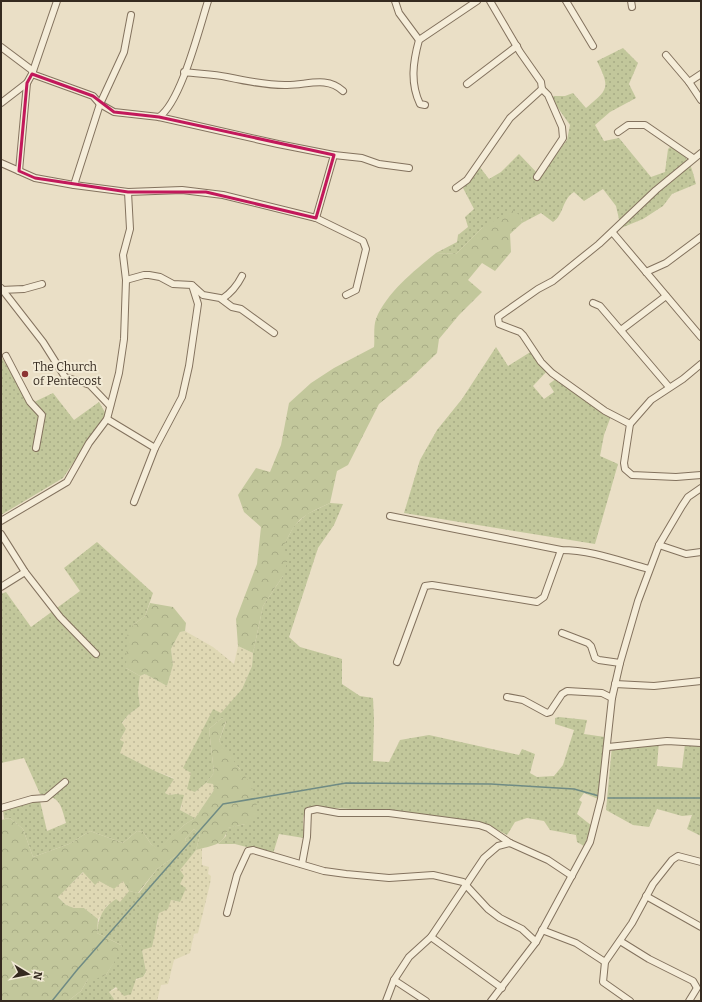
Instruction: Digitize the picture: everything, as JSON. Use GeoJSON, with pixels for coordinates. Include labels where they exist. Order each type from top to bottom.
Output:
{"type":"FeatureCollection","features":[{"type":"Feature","properties":{"kind":"street"},"geometry":{"type":"LineString","coordinates":[[19,171],[27,83],[57,1]]}},
{"type":"Feature","properties":{"kind":"street"},"geometry":{"type":"LineString","coordinates":[[159,117],[170,106],[178,92],[208,1]]}},
{"type":"Feature","properties":{"kind":"street"},"geometry":{"type":"LineString","coordinates":[[395,1],[399,13],[419,40]]}},
{"type":"Feature","properties":{"kind":"street"},"geometry":{"type":"LineString","coordinates":[[425,105],[420,104],[415,94],[413,81],[413,60],[419,40],[477,1]]}},
{"type":"Feature","properties":{"kind":"street"},"geometry":{"type":"LineString","coordinates":[[490,1],[541,82],[542,89],[548,95],[562,127],[563,138],[537,177]]}},
{"type":"Feature","properties":{"kind":"street"},"geometry":{"type":"LineString","coordinates":[[566,1],[592,46]]}},
{"type":"Feature","properties":{"kind":"street"},"geometry":{"type":"LineString","coordinates":[[74,184],[100,104],[124,52],[131,15]]}},
{"type":"Feature","properties":{"kind":"street"},"geometry":{"type":"LineString","coordinates":[[467,84],[517,46]]}},
{"type":"Feature","properties":{"kind":"street"},"geometry":{"type":"LineString","coordinates":[[1,47],[32,72],[93,96],[100,104],[114,112],[159,117],[334,155],[362,158],[380,164],[409,168]]}},
{"type":"Feature","properties":{"kind":"street"},"geometry":{"type":"LineString","coordinates":[[666,56],[689,82],[701,100]]}},
{"type":"Feature","properties":{"kind":"street"},"geometry":{"type":"LineString","coordinates":[[184,72],[226,77],[251,83],[285,86],[328,82],[336,85],[343,91]]}},
{"type":"Feature","properties":{"kind":"street"},"geometry":{"type":"LineString","coordinates":[[689,82],[701,74]]}},
{"type":"Feature","properties":{"kind":"street"},"geometry":{"type":"LineString","coordinates":[[1,103],[27,83]]}},
{"type":"Feature","properties":{"kind":"street"},"geometry":{"type":"LineString","coordinates":[[456,188],[467,180],[510,118],[542,89]]}},
{"type":"Feature","properties":{"kind":"street"},"geometry":{"type":"LineString","coordinates":[[618,132],[628,126],[645,125],[693,158]]}},
{"type":"Feature","properties":{"kind":"street"},"geometry":{"type":"LineString","coordinates":[[630,424],[605,411],[552,373],[541,362],[520,332],[504,327],[499,324],[497,320],[500,314],[553,281],[613,233],[656,190],[693,158],[701,153]]}},
{"type":"Feature","properties":{"kind":"street"},"geometry":{"type":"LineString","coordinates":[[316,218],[334,155]]}},
{"type":"Feature","properties":{"kind":"street"},"geometry":{"type":"LineString","coordinates":[[1,163],[35,178],[128,192],[182,190],[206,192],[316,218],[362,241],[366,248],[356,290],[346,296]]}},
{"type":"Feature","properties":{"kind":"street"},"geometry":{"type":"LineString","coordinates":[[1,521],[66,482],[89,443],[107,419],[120,373],[124,339],[126,280],[124,255],[130,229],[128,192]]}},
{"type":"Feature","properties":{"kind":"street"},"geometry":{"type":"LineString","coordinates":[[613,233],[701,337]]}},
{"type":"Feature","properties":{"kind":"street"},"geometry":{"type":"LineString","coordinates":[[646,272],[666,263],[701,237]]}},
{"type":"Feature","properties":{"kind":"street"},"geometry":{"type":"LineString","coordinates":[[126,280],[149,275],[160,277],[173,284],[192,285],[203,295],[222,299],[232,306],[247,312],[274,333]]}},
{"type":"Feature","properties":{"kind":"street"},"geometry":{"type":"LineString","coordinates":[[222,299],[237,286],[242,276]]}},
{"type":"Feature","properties":{"kind":"street"},"geometry":{"type":"LineString","coordinates":[[1,289],[24,289],[42,284]]}},
{"type":"Feature","properties":{"kind":"street"},"geometry":{"type":"LineString","coordinates":[[134,502],[155,448],[182,397],[190,366],[198,304],[192,285]]}},
{"type":"Feature","properties":{"kind":"street"},"geometry":{"type":"LineString","coordinates":[[1,289],[42,342],[65,377],[90,385],[110,406]]}},
{"type":"Feature","properties":{"kind":"street"},"geometry":{"type":"LineString","coordinates":[[621,330],[666,296]]}},
{"type":"Feature","properties":{"kind":"street"},"geometry":{"type":"LineString","coordinates":[[593,303],[600,306],[669,388]]}},
{"type":"Feature","properties":{"kind":"street"},"geometry":{"type":"LineString","coordinates":[[6,356],[30,402],[42,415],[36,448]]}},
{"type":"Feature","properties":{"kind":"street"},"geometry":{"type":"LineString","coordinates":[[701,364],[651,400],[630,424],[625,469],[632,475],[676,477],[701,475]]}},
{"type":"Feature","properties":{"kind":"street"},"geometry":{"type":"LineString","coordinates":[[107,419],[155,448]]}},
{"type":"Feature","properties":{"kind":"street"},"geometry":{"type":"LineString","coordinates":[[492,1001],[536,942],[572,876],[594,831],[601,799],[608,747],[612,698],[620,663],[649,569],[659,546],[682,506],[688,497],[701,488]]}},
{"type":"Feature","properties":{"kind":"street"},"geometry":{"type":"LineString","coordinates":[[390,516],[561,550],[577,550],[595,553],[649,569]]}},
{"type":"Feature","properties":{"kind":"street"},"geometry":{"type":"LineString","coordinates":[[1,534],[26,572],[60,617],[96,654]]}},
{"type":"Feature","properties":{"kind":"street"},"geometry":{"type":"LineString","coordinates":[[659,546],[686,554],[701,552]]}},
{"type":"Feature","properties":{"kind":"street"},"geometry":{"type":"LineString","coordinates":[[397,662],[425,586],[432,585],[537,602],[544,597],[561,550]]}},
{"type":"Feature","properties":{"kind":"street"},"geometry":{"type":"LineString","coordinates":[[1,587],[26,572]]}},
{"type":"Feature","properties":{"kind":"street"},"geometry":{"type":"LineString","coordinates":[[562,633],[588,642],[595,658],[598,660],[620,663]]}},
{"type":"Feature","properties":{"kind":"street"},"geometry":{"type":"LineString","coordinates":[[615,684],[654,686],[701,681]]}},
{"type":"Feature","properties":{"kind":"street"},"geometry":{"type":"LineString","coordinates":[[507,697],[523,700],[547,713],[554,708],[562,694],[567,691],[602,693],[612,698]]}},
{"type":"Feature","properties":{"kind":"street"},"geometry":{"type":"LineString","coordinates":[[608,747],[667,741],[701,743]]}},
{"type":"Feature","properties":{"kind":"street"},"geometry":{"type":"LineString","coordinates":[[1,808],[32,798],[46,798],[65,782]]}},
{"type":"Feature","properties":{"kind":"street"},"geometry":{"type":"LineString","coordinates":[[302,864],[307,837],[306,820],[308,811],[316,810],[339,813],[389,813],[479,825],[493,830],[510,843],[548,860],[572,876]]}},
{"type":"Feature","properties":{"kind":"street"},"geometry":{"type":"LineString","coordinates":[[386,1001],[394,980],[409,957],[431,937],[484,858],[498,846],[510,843]]}},
{"type":"Feature","properties":{"kind":"street"},"geometry":{"type":"LineString","coordinates":[[227,913],[237,875],[248,851],[253,850],[324,871],[389,878],[433,874],[463,882],[488,909],[500,918],[522,929],[536,942]]}},
{"type":"Feature","properties":{"kind":"street"},"geometry":{"type":"LineString","coordinates":[[630,1001],[603,982],[605,962],[620,941],[646,896],[665,868],[678,856],[701,862]]}},
{"type":"Feature","properties":{"kind":"street"},"geometry":{"type":"LineString","coordinates":[[646,896],[701,927]]}},
{"type":"Feature","properties":{"kind":"street"},"geometry":{"type":"LineString","coordinates":[[542,930],[576,943],[605,962]]}},
{"type":"Feature","properties":{"kind":"street"},"geometry":{"type":"LineString","coordinates":[[431,937],[502,988]]}},
{"type":"Feature","properties":{"kind":"street"},"geometry":{"type":"LineString","coordinates":[[620,941],[649,959],[693,980],[697,985],[697,988],[689,1001]]}},
{"type":"Feature","properties":{"kind":"street"},"geometry":{"type":"LineString","coordinates":[[394,980],[426,1001]]}},
{"type":"Feature","properties":{"kind":"highlighted area"},"geometry":{"type":"Polygon","coordinates":[[[32,74],[93,96],[114,112],[159,117],[334,155],[316,218],[206,192],[128,192],[35,178],[19,171],[27,83],[32,74]]]}},
{"type":"Feature","properties":{"kind":"shaded area"},"geometry":{"type":"Polygon","coordinates":[[[185,631],[213,647],[234,664],[238,646],[253,653],[252,666],[242,689],[221,714],[213,709],[184,768],[191,773],[195,792],[206,783],[213,784],[214,790],[195,818],[180,810],[182,806],[176,794],[169,795],[165,793],[174,778],[155,771],[120,753],[120,740],[126,729],[122,724],[128,715],[140,706],[138,692],[140,676],[145,674],[167,686],[173,665],[171,649],[180,632],[185,631]]]}},
{"type":"Feature","properties":{"kind":"shaded area"},"geometry":{"type":"Polygon","coordinates":[[[202,848],[202,865],[209,867],[208,874],[211,876],[198,933],[194,934],[190,953],[174,960],[168,984],[161,985],[157,1001],[113,1001],[114,999],[109,992],[143,977],[146,973],[142,950],[157,926],[159,913],[171,900],[179,902],[179,870],[196,850],[202,848]]]}},
{"type":"Feature","properties":{"kind":"shaded area"},"geometry":{"type":"Polygon","coordinates":[[[84,872],[99,880],[123,880],[129,891],[120,903],[107,905],[104,912],[98,919],[84,908],[74,908],[66,905],[58,896],[84,872]]]}},
{"type":"Feature","properties":{"kind":"green space"},"geometry":{"type":"Polygon","coordinates":[[[623,48],[638,63],[629,84],[636,98],[610,112],[595,125],[604,141],[619,138],[651,177],[665,172],[668,149],[671,146],[686,158],[693,171],[696,184],[672,194],[663,206],[643,219],[621,228],[616,206],[603,189],[584,201],[574,192],[567,199],[557,219],[553,222],[541,213],[522,223],[521,216],[482,228],[456,254],[436,253],[457,242],[458,235],[468,227],[465,217],[474,209],[463,188],[479,166],[489,179],[501,172],[519,154],[540,176],[567,140],[570,125],[551,98],[554,96],[565,96],[573,93],[586,108],[603,92],[605,88],[604,77],[597,61],[623,48]]]}},
{"type":"Feature","properties":{"kind":"green space"},"geometry":{"type":"Polygon","coordinates":[[[512,210],[521,216],[522,223],[510,234],[511,252],[495,271],[482,263],[468,280],[482,292],[459,315],[439,339],[437,353],[411,378],[379,404],[348,465],[337,471],[330,503],[312,511],[300,520],[288,538],[283,548],[289,556],[283,576],[263,606],[253,653],[238,646],[236,619],[257,564],[261,527],[244,512],[238,495],[256,468],[270,472],[281,445],[289,403],[311,383],[334,368],[374,347],[375,322],[381,309],[394,291],[419,267],[436,253],[456,254],[482,228],[512,210]]]}},
{"type":"Feature","properties":{"kind":"green space"},"geometry":{"type":"Polygon","coordinates":[[[496,347],[508,366],[532,351],[549,369],[533,386],[544,399],[554,392],[549,384],[557,378],[611,416],[604,435],[600,456],[618,464],[595,544],[404,513],[420,460],[437,430],[462,399],[496,347]]]}},
{"type":"Feature","properties":{"kind":"green space"},"geometry":{"type":"Polygon","coordinates":[[[1,356],[30,404],[53,393],[74,420],[99,402],[106,414],[63,478],[1,515],[1,356]]]}},
{"type":"Feature","properties":{"kind":"green space"},"geometry":{"type":"Polygon","coordinates":[[[330,503],[343,504],[334,525],[318,548],[289,637],[300,647],[342,659],[342,684],[360,696],[373,698],[373,761],[389,762],[400,740],[429,735],[519,755],[522,749],[535,754],[530,773],[537,777],[554,776],[563,765],[574,730],[555,724],[555,718],[559,717],[587,720],[584,734],[605,737],[598,799],[584,793],[579,800],[582,802],[577,814],[592,826],[584,846],[577,842],[576,835],[550,830],[544,821],[527,818],[515,822],[507,835],[488,825],[448,817],[376,810],[306,807],[303,819],[304,838],[279,834],[273,854],[235,844],[218,844],[226,836],[227,828],[245,824],[240,769],[230,758],[219,741],[226,722],[222,718],[209,729],[214,773],[206,783],[195,792],[187,789],[191,773],[183,768],[213,709],[221,713],[242,689],[252,666],[253,653],[263,606],[283,576],[282,548],[294,526],[307,514],[330,503]]]}},
{"type":"Feature","properties":{"kind":"green space"},"geometry":{"type":"Polygon","coordinates":[[[97,542],[153,593],[145,616],[133,625],[126,668],[140,676],[138,692],[140,706],[128,715],[122,723],[126,729],[120,740],[124,742],[120,753],[174,779],[165,793],[169,795],[184,795],[180,810],[195,818],[184,825],[158,850],[151,844],[143,832],[137,831],[123,843],[90,831],[69,844],[33,857],[23,829],[10,818],[4,819],[3,810],[29,801],[40,801],[47,831],[66,823],[59,802],[52,797],[40,794],[24,758],[1,763],[1,594],[6,592],[31,627],[80,591],[64,568],[97,542]]]}},
{"type":"Feature","properties":{"kind":"green space"},"geometry":{"type":"Polygon","coordinates":[[[150,603],[173,607],[186,623],[185,631],[180,632],[171,649],[173,665],[167,686],[145,674],[140,676],[126,668],[127,636],[133,625],[145,616],[150,603]]]}},
{"type":"Feature","properties":{"kind":"green space"},"geometry":{"type":"Polygon","coordinates":[[[222,718],[226,721],[219,741],[250,783],[257,800],[255,819],[245,824],[228,828],[226,834],[220,842],[212,846],[196,850],[200,834],[194,829],[185,839],[188,845],[184,850],[157,869],[138,893],[129,891],[123,881],[114,889],[99,881],[95,885],[83,872],[58,897],[66,905],[74,908],[84,908],[98,919],[97,933],[121,945],[123,948],[106,975],[93,980],[88,979],[81,991],[68,1001],[1,1001],[1,820],[10,818],[23,829],[33,857],[69,844],[90,831],[123,843],[137,831],[143,832],[151,844],[158,849],[184,825],[195,818],[214,790],[213,784],[206,783],[214,773],[209,729],[222,718]]]}},
{"type":"Feature","properties":{"kind":"green space"},"geometry":{"type":"Polygon","coordinates":[[[659,741],[657,766],[682,768],[685,744],[701,745],[701,836],[687,829],[692,815],[682,816],[657,809],[649,827],[633,825],[606,810],[612,746],[659,741]]]}},
{"type":"Feature","properties":{"kind":"green space"},"geometry":{"type":"Polygon","coordinates":[[[194,829],[200,834],[196,850],[180,870],[184,876],[180,884],[186,888],[180,902],[171,900],[168,909],[159,913],[152,947],[142,950],[146,972],[143,977],[136,979],[131,994],[124,996],[116,987],[109,992],[114,999],[113,1001],[68,1001],[81,991],[88,979],[106,975],[122,948],[121,945],[97,933],[102,913],[111,902],[116,899],[120,902],[129,891],[139,893],[157,869],[184,850],[188,845],[185,839],[194,829]]]}},
{"type":"Feature","properties":{"kind":"waterway"},"geometry":{"type":"LineString","coordinates":[[52,1001],[77,970],[223,804],[346,783],[491,784],[574,789],[599,796]]}},
{"type":"Feature","properties":{"kind":"waterway"},"geometry":{"type":"LineString","coordinates":[[608,798],[701,798]]}},
{"type":"Feature","properties":{"kind":"place","name":"The Church of Pentecost"},"geometry":{"type":"Point","coordinates":[25,374]}}]}
